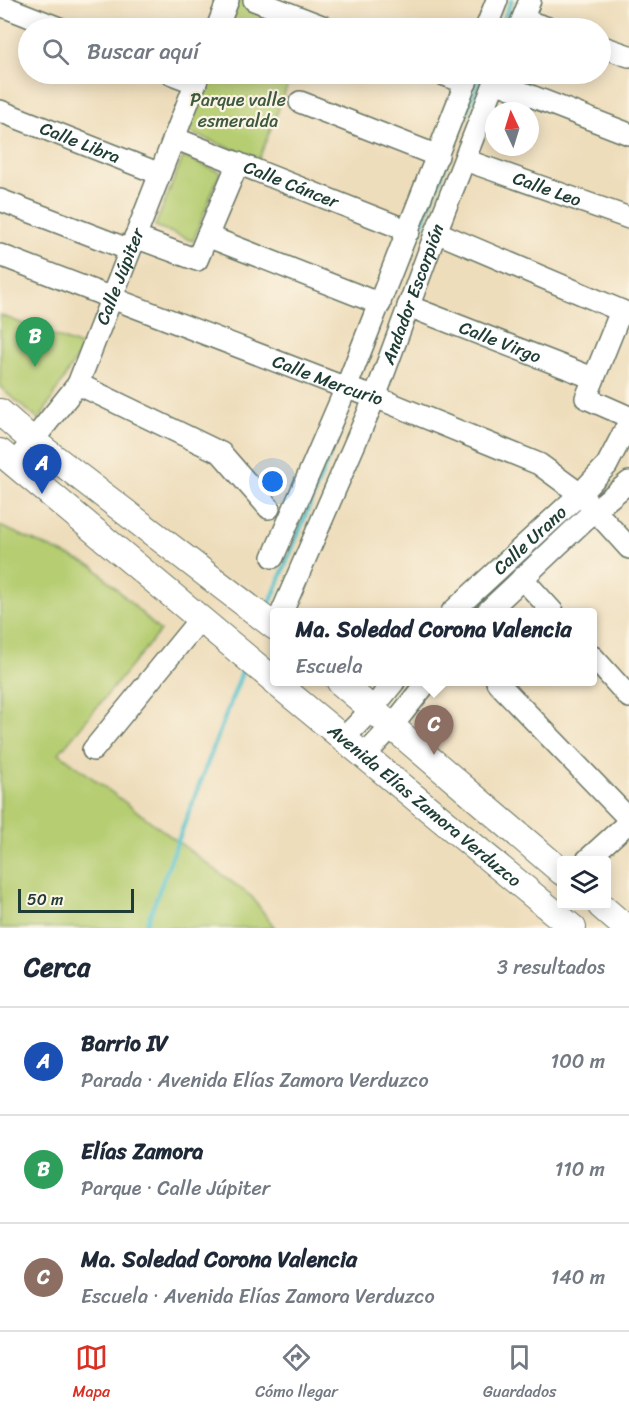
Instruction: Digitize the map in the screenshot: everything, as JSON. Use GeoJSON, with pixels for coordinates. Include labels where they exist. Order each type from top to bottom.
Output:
{"type":"FeatureCollection","features":[{"type":"Feature","properties":{"kind":"main road"},"geometry":{"type":"LineString","coordinates":[[0,412],[33,441],[270,623]]}},
{"type":"Feature","properties":{"kind":"main road","name":"Avenida Elías Zamora Verduzco"},"geometry":{"type":"LineString","coordinates":[[7,458],[270,677]]}},
{"type":"Feature","properties":{"kind":"main road","name":"Avenida Elías Zamora Verduzco"},"geometry":{"type":"LineString","coordinates":[[281,686],[573,928]]}},
{"type":"Feature","properties":{"kind":"main road","name":"Avenida Elías Zamora Verduzco"},"geometry":{"type":"LineString","coordinates":[[346,686],[557,868]]}},
{"type":"Feature","properties":{"kind":"main road"},"geometry":{"type":"LineString","coordinates":[[605,910],[627,928]]}},
{"type":"Feature","properties":{"kind":"street"},"geometry":{"type":"LineString","coordinates":[[221,18],[228,0]]}},
{"type":"Feature","properties":{"kind":"street"},"geometry":{"type":"LineString","coordinates":[[254,0],[281,5],[307,18]]}},
{"type":"Feature","properties":{"kind":"street"},"geometry":{"type":"LineString","coordinates":[[523,18],[530,0]]}},
{"type":"Feature","properties":{"kind":"street"},"geometry":{"type":"LineString","coordinates":[[489,18],[495,1]]}},
{"type":"Feature","properties":{"kind":"street"},"geometry":{"type":"LineString","coordinates":[[0,5],[33,18]]}},
{"type":"Feature","properties":{"kind":"street"},"geometry":{"type":"LineString","coordinates":[[611,50],[629,56]]}},
{"type":"Feature","properties":{"kind":"street","name":"Calle Júpiter"},"geometry":{"type":"LineString","coordinates":[[7,458],[33,441],[78,384],[196,84]]}},
{"type":"Feature","properties":{"kind":"street","name":"Andador Escorpión"},"geometry":{"type":"LineString","coordinates":[[283,608],[358,392],[380,304],[465,84]]}},
{"type":"Feature","properties":{"kind":"street","name":"Andador Escorpión"},"geometry":{"type":"LineString","coordinates":[[273,557],[358,392],[408,306],[494,84]]}},
{"type":"Feature","properties":{"kind":"street"},"geometry":{"type":"LineString","coordinates":[[510,84],[629,134]]}},
{"type":"Feature","properties":{"kind":"street"},"geometry":{"type":"LineString","coordinates":[[300,102],[438,156]]}},
{"type":"Feature","properties":{"kind":"street","name":"Calle Libra"},"geometry":{"type":"LineString","coordinates":[[0,111],[160,174]]}},
{"type":"Feature","properties":{"kind":"street","name":"Calle Cáncer"},"geometry":{"type":"LineString","coordinates":[[174,138],[409,231]]}},
{"type":"Feature","properties":{"kind":"street","name":"Calle Leo"},"geometry":{"type":"LineString","coordinates":[[465,160],[629,218]]}},
{"type":"Feature","properties":{"kind":"street"},"geometry":{"type":"LineString","coordinates":[[0,200],[133,244],[197,260],[238,163]]}},
{"type":"Feature","properties":{"kind":"street"},"geometry":{"type":"LineString","coordinates":[[436,232],[625,312],[593,378],[586,398],[629,417]]}},
{"type":"Feature","properties":{"kind":"street"},"geometry":{"type":"LineString","coordinates":[[207,236],[380,304]]}},
{"type":"Feature","properties":{"kind":"street","name":"Calle Mercurio"},"geometry":{"type":"LineString","coordinates":[[0,255],[539,464],[580,494],[629,548]]}},
{"type":"Feature","properties":{"kind":"street","name":"Calle Virgo"},"geometry":{"type":"LineString","coordinates":[[408,306],[593,378]]}},
{"type":"Feature","properties":{"kind":"street"},"geometry":{"type":"LineString","coordinates":[[78,384],[221,453],[270,508]]}},
{"type":"Feature","properties":{"kind":"street","name":"Calle Urano"},"geometry":{"type":"LineString","coordinates":[[456,608],[580,494],[607,465],[629,422]]}},
{"type":"Feature","properties":{"kind":"street","name":"Calle Urano"},"geometry":{"type":"LineString","coordinates":[[491,608],[629,482]]}},
{"type":"Feature","properties":{"kind":"street"},"geometry":{"type":"LineString","coordinates":[[522,578],[549,608]]}},
{"type":"Feature","properties":{"kind":"street"},"geometry":{"type":"LineString","coordinates":[[93,750],[200,619]]}},
{"type":"Feature","properties":{"kind":"street"},"geometry":{"type":"LineString","coordinates":[[597,661],[629,697]]}},
{"type":"Feature","properties":{"kind":"street"},"geometry":{"type":"LineString","coordinates":[[343,739],[390,686]]}},
{"type":"Feature","properties":{"kind":"street"},"geometry":{"type":"LineString","coordinates":[[364,755],[393,725],[423,686]]}},
{"type":"Feature","properties":{"kind":"street"},"geometry":{"type":"LineString","coordinates":[[502,686],[629,820],[592,856]]}},
{"type":"Feature","properties":{"kind":"green space"},"geometry":{"type":"Polygon","coordinates":[[[239,0],[245,0],[286,18],[232,18],[239,0]]]}},
{"type":"Feature","properties":{"kind":"green space","name":"Parque valle esmeralda"},"geometry":{"type":"Polygon","coordinates":[[[207,84],[288,84],[259,159],[188,132],[207,84]]]}},
{"type":"Feature","properties":{"kind":"green space"},"geometry":{"type":"Polygon","coordinates":[[[183,157],[220,172],[193,241],[155,226],[183,157]]]}},
{"type":"Feature","properties":{"kind":"green space"},"geometry":{"type":"Polygon","coordinates":[[[0,315],[83,347],[39,420],[0,387],[0,315]]]}},
{"type":"Feature","properties":{"kind":"green space"},"geometry":{"type":"Polygon","coordinates":[[[0,526],[94,567],[160,631],[59,753],[252,897],[275,928],[0,928],[0,526]]]}},
{"type":"Feature","properties":{"kind":"waterway"},"geometry":{"type":"LineString","coordinates":[[504,18],[512,0]]}},
{"type":"Feature","properties":{"kind":"waterway"},"geometry":{"type":"LineString","coordinates":[[403,271],[478,84]]}},
{"type":"Feature","properties":{"kind":"waterway"},"geometry":{"type":"LineString","coordinates":[[270,603],[341,427]]}},
{"type":"Feature","properties":{"kind":"waterway"},"geometry":{"type":"LineString","coordinates":[[145,928],[244,667]]}},
{"type":"Feature","properties":{"kind":"place","name":"Elías Zamora"},"geometry":{"type":"Point","coordinates":[35,367]}},
{"type":"Feature","properties":{"kind":"place","name":"Barrio IV"},"geometry":{"type":"Point","coordinates":[42,494]}},
{"type":"Feature","properties":{"kind":"place","name":"Ma. Soledad Corona Valencia"},"geometry":{"type":"Point","coordinates":[434,755]}}]}
